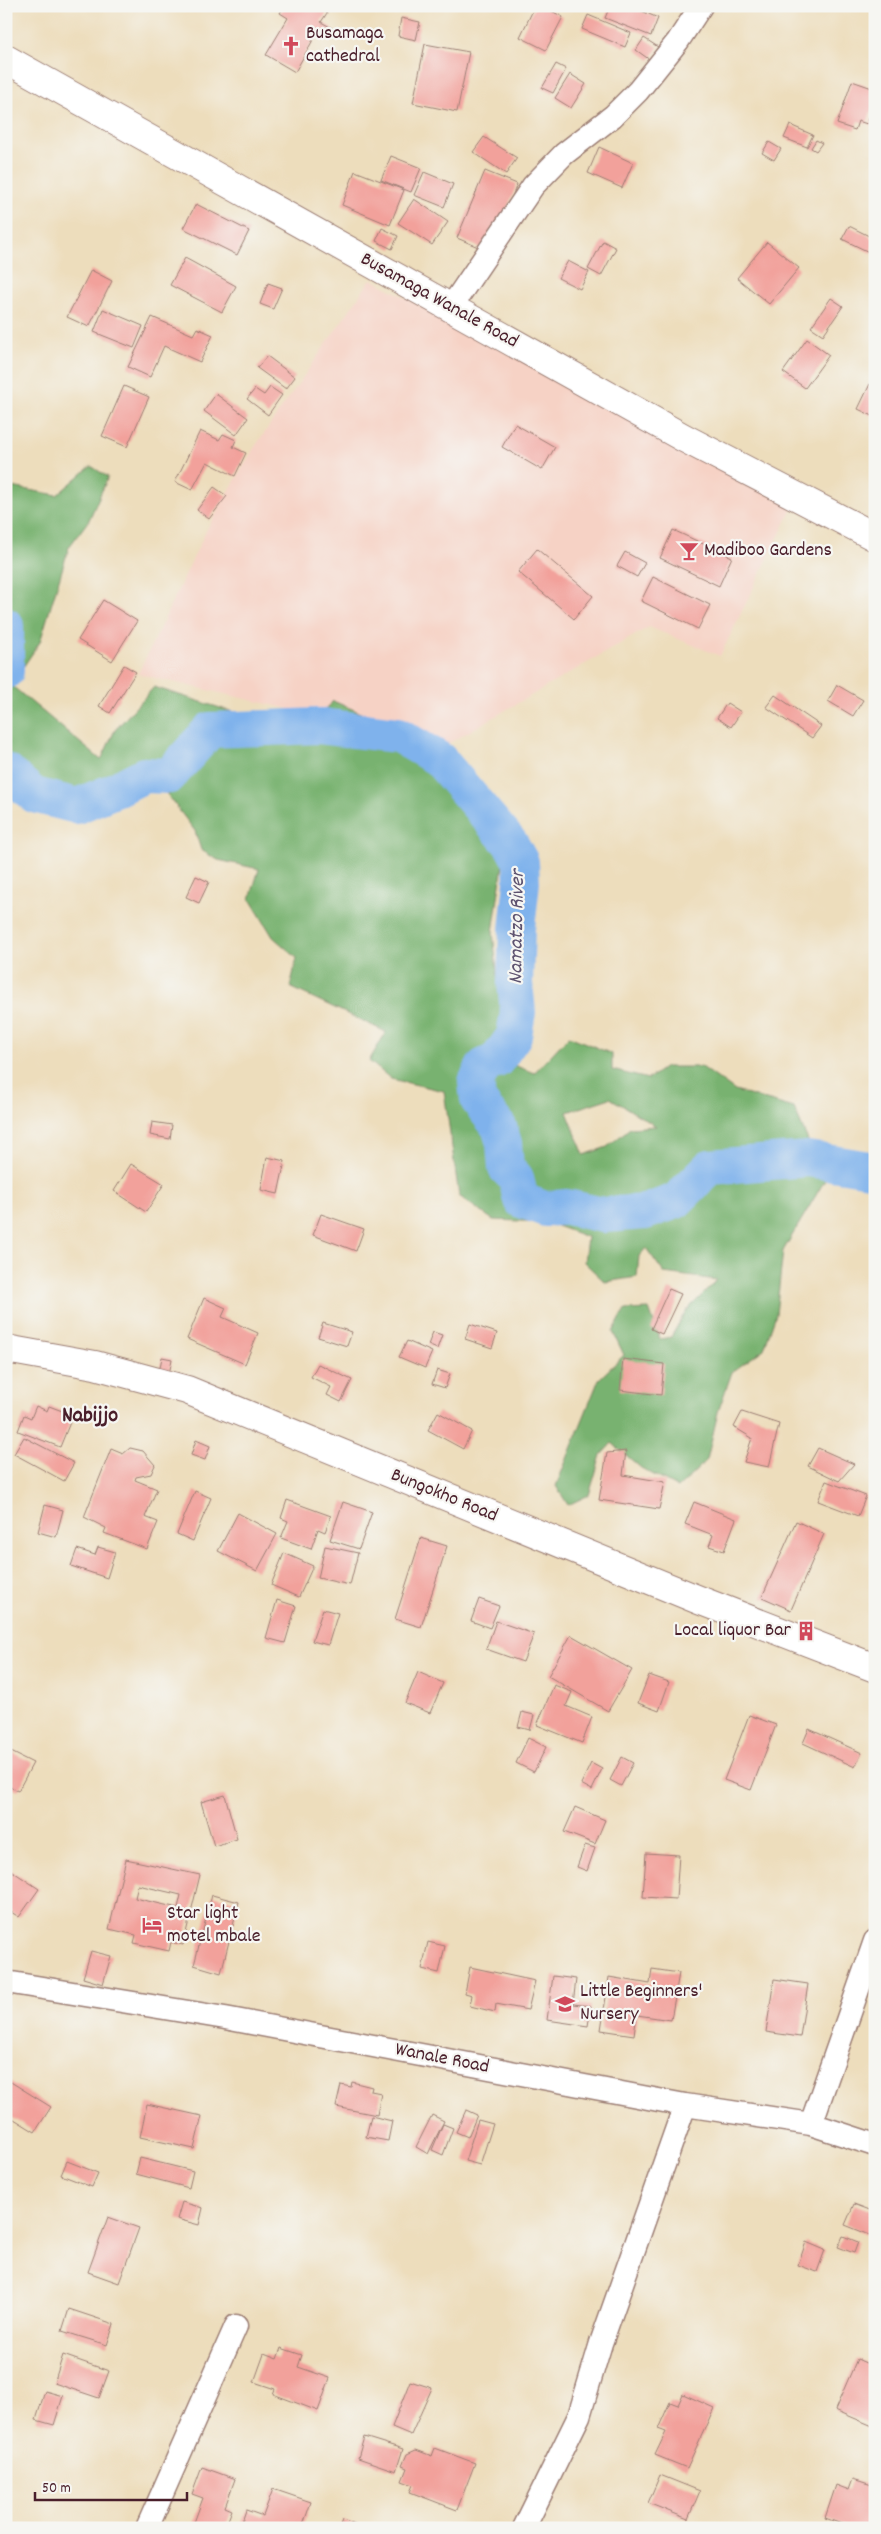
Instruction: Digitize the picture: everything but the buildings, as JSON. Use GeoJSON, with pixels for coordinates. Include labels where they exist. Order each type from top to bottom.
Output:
{"type":"FeatureCollection","features":[{"type":"Feature","properties":{"kind":"street"},"geometry":{"type":"LineString","coordinates":[[451,307],[532,186],[564,154],[612,116],[638,91],[678,41],[701,6]]}},
{"type":"Feature","properties":{"kind":"street","name":"Busamaga Wanale Road"},"geometry":{"type":"LineString","coordinates":[[6,59],[684,438],[875,537]]}},
{"type":"Feature","properties":{"kind":"street","name":"Bungokho Road"},"geometry":{"type":"LineString","coordinates":[[6,1349],[95,1365],[187,1390],[699,1600],[875,1668]]}},
{"type":"Feature","properties":{"kind":"street"},"geometry":{"type":"LineString","coordinates":[[811,2124],[875,1941]]}},
{"type":"Feature","properties":{"kind":"street","name":"Wanale Road"},"geometry":{"type":"LineString","coordinates":[[6,1982],[226,2018],[685,2106],[811,2124],[875,2145]]}},
{"type":"Feature","properties":{"kind":"street"},"geometry":{"type":"LineString","coordinates":[[524,2528],[578,2416],[601,2343],[685,2106]]}},
{"type":"Feature","properties":{"kind":"street"},"geometry":{"type":"LineString","coordinates":[[147,2528],[236,2326]]}},
{"type":"Feature","properties":{"kind":"shaded area"},"geometry":{"type":"Polygon","coordinates":[[[371,279],[793,507],[720,656],[649,627],[439,749],[423,739],[345,719],[320,716],[138,674],[207,529],[254,448],[371,279]]]}},
{"type":"Feature","properties":{"kind":"green space"},"geometry":{"type":"Polygon","coordinates":[[[91,466],[108,477],[89,520],[69,547],[40,642],[11,685],[101,760],[115,730],[154,687],[252,718],[302,738],[333,701],[423,739],[448,758],[483,795],[505,850],[493,932],[506,1062],[534,1073],[569,1036],[612,1054],[612,1070],[648,1079],[665,1067],[702,1067],[735,1091],[794,1108],[825,1180],[783,1251],[776,1314],[764,1349],[732,1372],[718,1412],[707,1460],[678,1488],[641,1468],[612,1443],[601,1455],[589,1495],[568,1505],[556,1486],[599,1379],[624,1355],[613,1332],[625,1310],[649,1309],[660,1339],[671,1337],[686,1311],[717,1280],[664,1273],[646,1248],[639,1256],[637,1277],[605,1282],[584,1262],[587,1237],[546,1222],[493,1220],[459,1196],[444,1091],[391,1079],[369,1061],[386,1032],[290,987],[297,958],[273,937],[250,899],[259,869],[218,860],[201,850],[195,831],[166,793],[140,785],[93,810],[68,814],[40,805],[7,786],[9,757],[6,749],[6,486],[57,495],[91,466]],[[610,1098],[567,1112],[584,1155],[607,1147],[630,1128],[656,1126],[610,1098]]]}},
{"type":"Feature","properties":{"kind":"waterway","name":"Namatzo River"},"geometry":{"type":"LineString","coordinates":[[6,626],[6,671]]}},
{"type":"Feature","properties":{"kind":"waterway","name":"Namatzo River"},"geometry":{"type":"LineString","coordinates":[[6,771],[34,795],[77,806],[113,791],[144,775],[169,776],[210,730],[319,726],[398,735],[439,759],[511,844],[521,862],[522,882],[517,929],[515,983],[518,1012],[514,1036],[497,1060],[484,1066],[476,1082],[478,1100],[499,1127],[504,1143],[506,1168],[516,1178],[521,1200],[545,1209],[567,1207],[603,1215],[645,1212],[676,1201],[710,1167],[808,1159],[875,1170]]}},
{"type":"Feature","properties":{"kind":"place","name":"Busamaga cathedral"},"geometry":{"type":"Point","coordinates":[291,46]}},
{"type":"Feature","properties":{"kind":"place","name":"Madiboo Gardens"},"geometry":{"type":"Point","coordinates":[689,551]}},
{"type":"Feature","properties":{"kind":"place","name":"Local liquor Bar"},"geometry":{"type":"Point","coordinates":[806,1631]}},
{"type":"Feature","properties":{"kind":"place","name":"Star light motel mbale"},"geometry":{"type":"Point","coordinates":[152,1925]}},
{"type":"Feature","properties":{"kind":"place","name":"Little Beginners' Nursery"},"geometry":{"type":"Point","coordinates":[565,2004]}},
{"type":"Feature","properties":{"kind":"district","name":"Nabijjo"},"geometry":{"type":"Point","coordinates":[90,1416]}}]}
